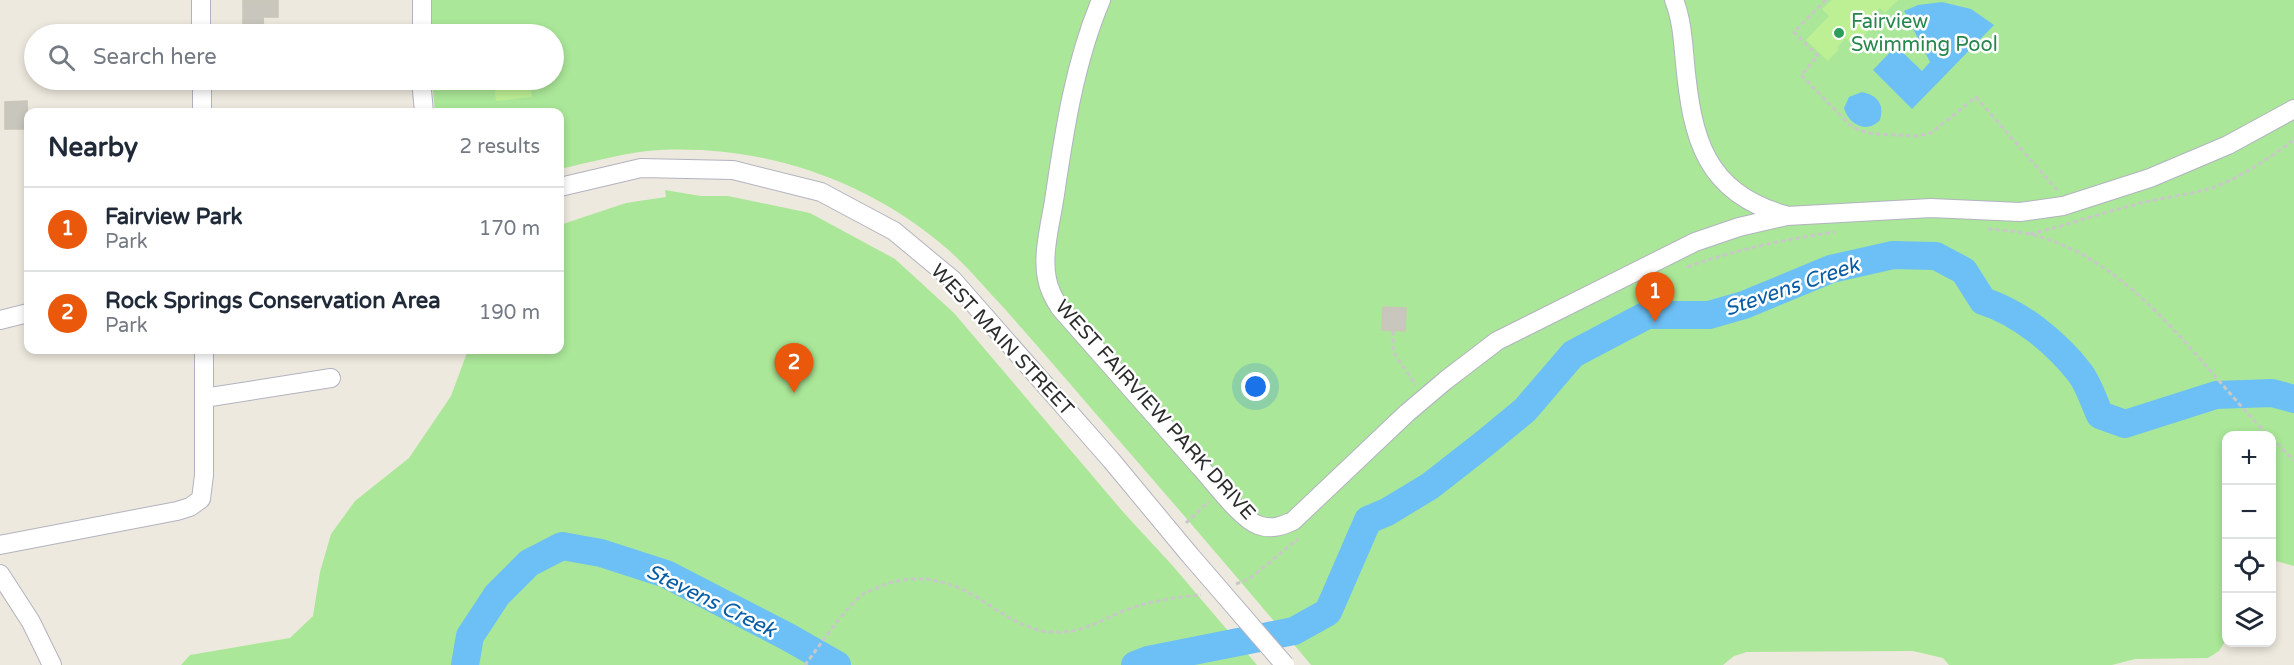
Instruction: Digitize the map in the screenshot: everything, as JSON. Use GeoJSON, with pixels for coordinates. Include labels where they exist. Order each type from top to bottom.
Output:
{"type":"FeatureCollection","features":[{"type":"Feature","properties":{"kind":"street"},"geometry":{"type":"LineString","coordinates":[[201,0],[201,24]]}},
{"type":"Feature","properties":{"kind":"street"},"geometry":{"type":"LineString","coordinates":[[422,0],[422,24]]}},
{"type":"Feature","properties":{"kind":"street","name":"WEST FAIRVIEW PARK DRIVE"},"geometry":{"type":"LineString","coordinates":[[1101,0],[1087,33],[1070,103],[1048,235],[1046,277],[1051,293],[1060,308],[1248,520],[1258,525],[1275,527],[1293,521],[1425,397],[1504,337],[1672,252],[1717,234],[1787,216],[1931,208],[2020,212],[2069,204],[2150,178],[2237,140],[2294,110]]}},
{"type":"Feature","properties":{"kind":"street","name":"WEST FAIRVIEW PARK DRIVE"},"geometry":{"type":"LineString","coordinates":[[1674,0],[1682,33],[1689,108],[1702,152],[1719,176],[1734,191],[1751,203],[1787,216]]}},
{"type":"Feature","properties":{"kind":"street"},"geometry":{"type":"LineString","coordinates":[[202,90],[202,108]]}},
{"type":"Feature","properties":{"kind":"street"},"geometry":{"type":"LineString","coordinates":[[422,90],[424,108]]}},
{"type":"Feature","properties":{"kind":"street","name":"WEST MAIN STREET"},"geometry":{"type":"LineString","coordinates":[[564,186],[641,168],[733,170],[821,192],[894,231],[953,280],[1111,460],[1285,665]]}},
{"type":"Feature","properties":{"kind":"street"},"geometry":{"type":"LineString","coordinates":[[0,320],[24,314]]}},
{"type":"Feature","properties":{"kind":"street"},"geometry":{"type":"LineString","coordinates":[[0,545],[177,511],[190,507],[201,499],[204,475],[204,354]]}},
{"type":"Feature","properties":{"kind":"street"},"geometry":{"type":"LineString","coordinates":[[204,398],[331,378]]}},
{"type":"Feature","properties":{"kind":"street"},"geometry":{"type":"LineString","coordinates":[[0,574],[31,622],[52,665]]}},
{"type":"Feature","properties":{"kind":"path"},"geometry":{"type":"LineString","coordinates":[[1826,0],[1794,32],[1818,56],[1801,75],[1850,125],[1875,134],[1924,135],[1936,130],[1976,97],[2069,204]]}},
{"type":"Feature","properties":{"kind":"path"},"geometry":{"type":"LineString","coordinates":[[2029,234],[2143,202],[2188,194],[2226,183],[2246,173],[2294,140]]}},
{"type":"Feature","properties":{"kind":"path"},"geometry":{"type":"LineString","coordinates":[[1983,229],[2029,234],[2077,252],[2109,271],[2137,294],[2176,334],[2264,431]]}},
{"type":"Feature","properties":{"kind":"path"},"geometry":{"type":"LineString","coordinates":[[1684,268],[1706,260],[1838,231]]}},
{"type":"Feature","properties":{"kind":"path"},"geometry":{"type":"LineString","coordinates":[[1393,331],[1393,352],[1425,397]]}},
{"type":"Feature","properties":{"kind":"path"},"geometry":{"type":"LineString","coordinates":[[2276,443],[2294,461]]}},
{"type":"Feature","properties":{"kind":"path"},"geometry":{"type":"LineString","coordinates":[[1186,523],[1220,490]]}},
{"type":"Feature","properties":{"kind":"path"},"geometry":{"type":"LineString","coordinates":[[1227,587],[1250,579],[1300,537]]}},
{"type":"Feature","properties":{"kind":"path"},"geometry":{"type":"LineString","coordinates":[[805,665],[863,594],[891,582],[918,578],[940,581],[968,591],[1026,626],[1049,632],[1070,632],[1092,626],[1122,611],[1181,597],[1205,594]]}},
{"type":"Feature","properties":{"kind":"green space"},"geometry":{"type":"Polygon","coordinates":[[[432,0],[2294,0],[2294,566],[2276,561],[2276,431],[2222,431],[2222,646],[2208,658],[2135,659],[2112,665],[1949,665],[1943,658],[1913,651],[1747,652],[1734,656],[1723,665],[1311,665],[1004,308],[948,249],[909,219],[843,183],[772,160],[735,153],[698,150],[647,151],[564,168],[564,108],[435,108],[433,90],[564,90],[564,24],[432,24],[432,0]]]}},
{"type":"Feature","properties":{"kind":"green space","name":"Fairview Swimming Pool"},"geometry":{"type":"Polygon","coordinates":[[[1832,0],[1898,0],[1885,13],[1880,8],[1866,23],[1871,28],[1857,43],[1852,38],[1849,41],[1846,38],[1828,61],[1806,40],[1829,16],[1822,9],[1832,0]]]}},
{"type":"Feature","properties":{"kind":"green space"},"geometry":{"type":"Polygon","coordinates":[[[495,90],[531,90],[532,97],[496,101],[495,90]]]}},
{"type":"Feature","properties":{"kind":"green space"},"geometry":{"type":"Polygon","coordinates":[[[665,190],[701,196],[728,196],[810,213],[895,259],[954,313],[1257,665],[181,665],[190,655],[290,638],[313,616],[320,572],[331,534],[355,501],[409,458],[451,396],[467,354],[564,354],[564,224],[626,203],[666,197],[665,190]]]}},
{"type":"Feature","properties":{"kind":"water"},"geometry":{"type":"Polygon","coordinates":[[[1942,2],[1971,9],[1994,25],[1912,109],[1873,70],[1896,46],[1922,71],[1930,62],[1904,11],[1918,5],[1942,2]]]}},
{"type":"Feature","properties":{"kind":"water"},"geometry":{"type":"Polygon","coordinates":[[[1862,92],[1876,98],[1881,109],[1880,120],[1864,127],[1854,123],[1844,108],[1849,97],[1862,92]]]}},
{"type":"Feature","properties":{"kind":"building"},"geometry":{"type":"Polygon","coordinates":[[[243,0],[278,0],[278,17],[263,17],[263,24],[243,24],[243,0]]]}},
{"type":"Feature","properties":{"kind":"building"},"geometry":{"type":"Polygon","coordinates":[[[27,101],[27,108],[24,108],[24,129],[5,129],[5,102],[27,101]]]}},
{"type":"Feature","properties":{"kind":"building"},"geometry":{"type":"Polygon","coordinates":[[[1383,307],[1406,308],[1405,331],[1382,330],[1383,307]]]}},
{"type":"Feature","properties":{"kind":"waterway","name":"Stevens Creek"},"geometry":{"type":"LineString","coordinates":[[1135,665],[1148,660],[1294,631],[1328,612],[1368,520],[1387,512],[1430,486],[1485,443],[1525,410],[1573,354],[1647,315],[1709,315],[1744,305],[1831,269],[1893,255],[1936,256],[1964,271],[1983,301],[2024,321],[2049,340],[2080,373],[2100,415],[2125,424],[2216,395],[2272,393],[2294,399]]}},
{"type":"Feature","properties":{"kind":"waterway","name":"Stevens Creek"},"geometry":{"type":"LineString","coordinates":[[465,665],[470,636],[497,595],[529,563],[562,546],[601,553],[666,574],[837,665]]}},
{"type":"Feature","properties":{"kind":"place","name":"Fairview Swimming Pool"},"geometry":{"type":"Point","coordinates":[1839,33]}},
{"type":"Feature","properties":{"kind":"place","name":"Fairview Park"},"geometry":{"type":"Point","coordinates":[1655,322]}},
{"type":"Feature","properties":{"kind":"place","name":"Rock Springs Conservation Area"},"geometry":{"type":"Point","coordinates":[794,393]}}]}
